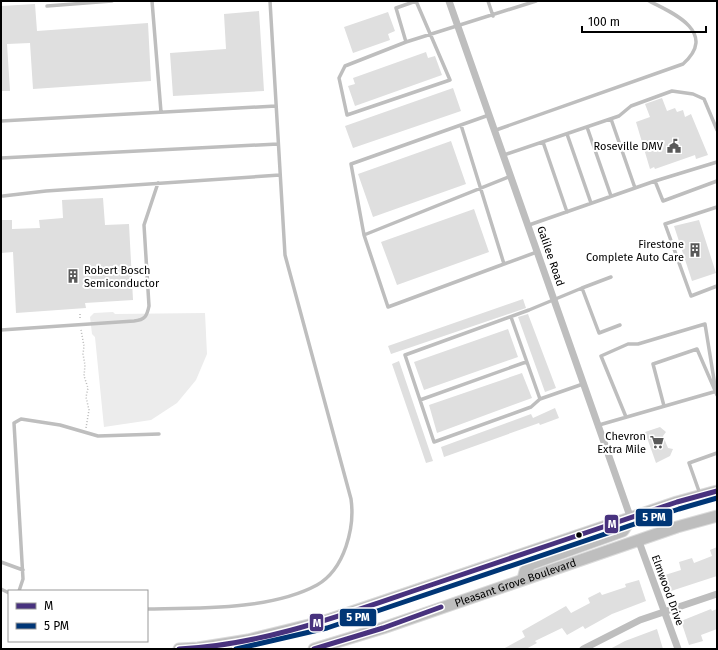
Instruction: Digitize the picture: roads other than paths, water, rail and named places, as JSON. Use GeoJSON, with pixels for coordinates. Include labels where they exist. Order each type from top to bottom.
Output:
{"type":"FeatureCollection","features":[{"type":"Feature","properties":{"kind":"main road"},"geometry":{"type":"LineString","coordinates":[[179,649],[198,648],[248,640],[325,621],[700,495],[717,491]]}},
{"type":"Feature","properties":{"kind":"main road","name":"Pleasant Grove Boulevard"},"geometry":{"type":"LineString","coordinates":[[314,649],[412,617],[638,539],[717,516]]}},
{"type":"Feature","properties":{"kind":"main road"},"geometry":{"type":"LineString","coordinates":[[523,579],[525,571],[531,564],[623,531],[631,519]]}},
{"type":"Feature","properties":{"kind":"main road"},"geometry":{"type":"LineString","coordinates":[[238,649],[248,640]]}},
{"type":"Feature","properties":{"kind":"street","name":"Galilee Road"},"geometry":{"type":"LineString","coordinates":[[449,1],[496,130],[631,519]]}},
{"type":"Feature","properties":{"kind":"street","name":"Elmwood Drive"},"geometry":{"type":"LineString","coordinates":[[638,539],[678,649]]}},
{"type":"Feature","properties":{"kind":"street"},"geometry":{"type":"LineString","coordinates":[[583,649],[626,626],[717,594]]}},
{"type":"Feature","properties":{"kind":"lane"},"geometry":{"type":"LineString","coordinates":[[47,6],[112,1]]}},
{"type":"Feature","properties":{"kind":"lane"},"geometry":{"type":"LineString","coordinates":[[152,1],[161,112]]}},
{"type":"Feature","properties":{"kind":"lane"},"geometry":{"type":"LineString","coordinates":[[148,609],[235,606],[279,598],[319,584],[329,574],[344,553],[352,526],[351,499],[285,255],[270,1]]}},
{"type":"Feature","properties":{"kind":"lane"},"geometry":{"type":"LineString","coordinates":[[406,42],[396,8],[416,1],[432,35],[450,80],[347,115],[340,78],[345,66],[406,42],[432,35],[493,16],[536,1]]}},
{"type":"Feature","properties":{"kind":"lane"},"geometry":{"type":"LineString","coordinates":[[488,1],[493,16]]}},
{"type":"Feature","properties":{"kind":"lane"},"geometry":{"type":"LineString","coordinates":[[496,130],[683,64],[690,58],[698,44],[696,30],[680,16],[649,1]]}},
{"type":"Feature","properties":{"kind":"lane"},"geometry":{"type":"LineString","coordinates":[[504,155],[619,116],[631,106],[672,91],[692,94],[704,99],[717,130]]}},
{"type":"Feature","properties":{"kind":"lane"},"geometry":{"type":"LineString","coordinates":[[1,121],[276,106]]}},
{"type":"Feature","properties":{"kind":"lane"},"geometry":{"type":"LineString","coordinates":[[490,114],[351,164],[364,235],[388,307],[538,252]]}},
{"type":"Feature","properties":{"kind":"lane"},"geometry":{"type":"LineString","coordinates":[[611,119],[635,188]]}},
{"type":"Feature","properties":{"kind":"lane"},"geometry":{"type":"LineString","coordinates":[[461,125],[504,264]]}},
{"type":"Feature","properties":{"kind":"lane"},"geometry":{"type":"LineString","coordinates":[[587,127],[611,196]]}},
{"type":"Feature","properties":{"kind":"lane"},"geometry":{"type":"LineString","coordinates":[[567,134],[591,203]]}},
{"type":"Feature","properties":{"kind":"lane"},"geometry":{"type":"LineString","coordinates":[[543,142],[567,212]]}},
{"type":"Feature","properties":{"kind":"lane"},"geometry":{"type":"LineString","coordinates":[[1,158],[278,144]]}},
{"type":"Feature","properties":{"kind":"lane"},"geometry":{"type":"LineString","coordinates":[[529,225],[655,181],[717,162]]}},
{"type":"Feature","properties":{"kind":"lane"},"geometry":{"type":"LineString","coordinates":[[3,196],[280,175]]}},
{"type":"Feature","properties":{"kind":"lane"},"geometry":{"type":"LineString","coordinates":[[364,235],[512,176]]}},
{"type":"Feature","properties":{"kind":"lane"},"geometry":{"type":"LineString","coordinates":[[655,181],[663,201],[717,181]]}},
{"type":"Feature","properties":{"kind":"lane"},"geometry":{"type":"LineString","coordinates":[[1,330],[134,321],[146,318],[149,306],[144,225],[158,184]]}},
{"type":"Feature","properties":{"kind":"lane"},"geometry":{"type":"LineString","coordinates":[[717,207],[665,224],[691,296],[717,286]]}},
{"type":"Feature","properties":{"kind":"lane"},"geometry":{"type":"LineString","coordinates":[[584,383],[540,399],[531,407],[434,442],[405,355],[511,317],[611,277]]}},
{"type":"Feature","properties":{"kind":"lane"},"geometry":{"type":"LineString","coordinates":[[582,288],[599,333],[620,325]]}},
{"type":"Feature","properties":{"kind":"lane"},"geometry":{"type":"LineString","coordinates":[[511,317],[540,399]]}},
{"type":"Feature","properties":{"kind":"lane"},"geometry":{"type":"LineString","coordinates":[[626,417],[601,356],[628,344],[638,344],[705,324],[717,393]]}},
{"type":"Feature","properties":{"kind":"lane"},"geometry":{"type":"LineString","coordinates":[[664,406],[653,364],[697,349],[717,393]]}},
{"type":"Feature","properties":{"kind":"lane"},"geometry":{"type":"LineString","coordinates":[[420,400],[526,362]]}},
{"type":"Feature","properties":{"kind":"lane"},"geometry":{"type":"LineString","coordinates":[[599,425],[664,406],[717,393]]}},
{"type":"Feature","properties":{"kind":"lane"},"geometry":{"type":"LineString","coordinates":[[19,590],[23,579],[23,570],[14,423],[21,419],[60,424],[87,434],[110,437],[159,434]]}},
{"type":"Feature","properties":{"kind":"lane"},"geometry":{"type":"LineString","coordinates":[[700,495],[689,463],[717,453]]}},
{"type":"Feature","properties":{"kind":"lane"},"geometry":{"type":"LineString","coordinates":[[1,562],[23,570]]}},
{"type":"Feature","properties":{"kind":"place","name":"Roseville DMV"},"geometry":{"type":"Point","coordinates":[674,146]}},
{"type":"Feature","properties":{"kind":"place","name":"Firestone Complete Auto Care"},"geometry":{"type":"Point","coordinates":[695,250]}},
{"type":"Feature","properties":{"kind":"place","name":"Robert Bosch Semiconductor"},"geometry":{"type":"Point","coordinates":[73,276]}},
{"type":"Feature","properties":{"kind":"place","name":"Chevron Extra Mile"},"geometry":{"type":"Point","coordinates":[657,442]}}]}
